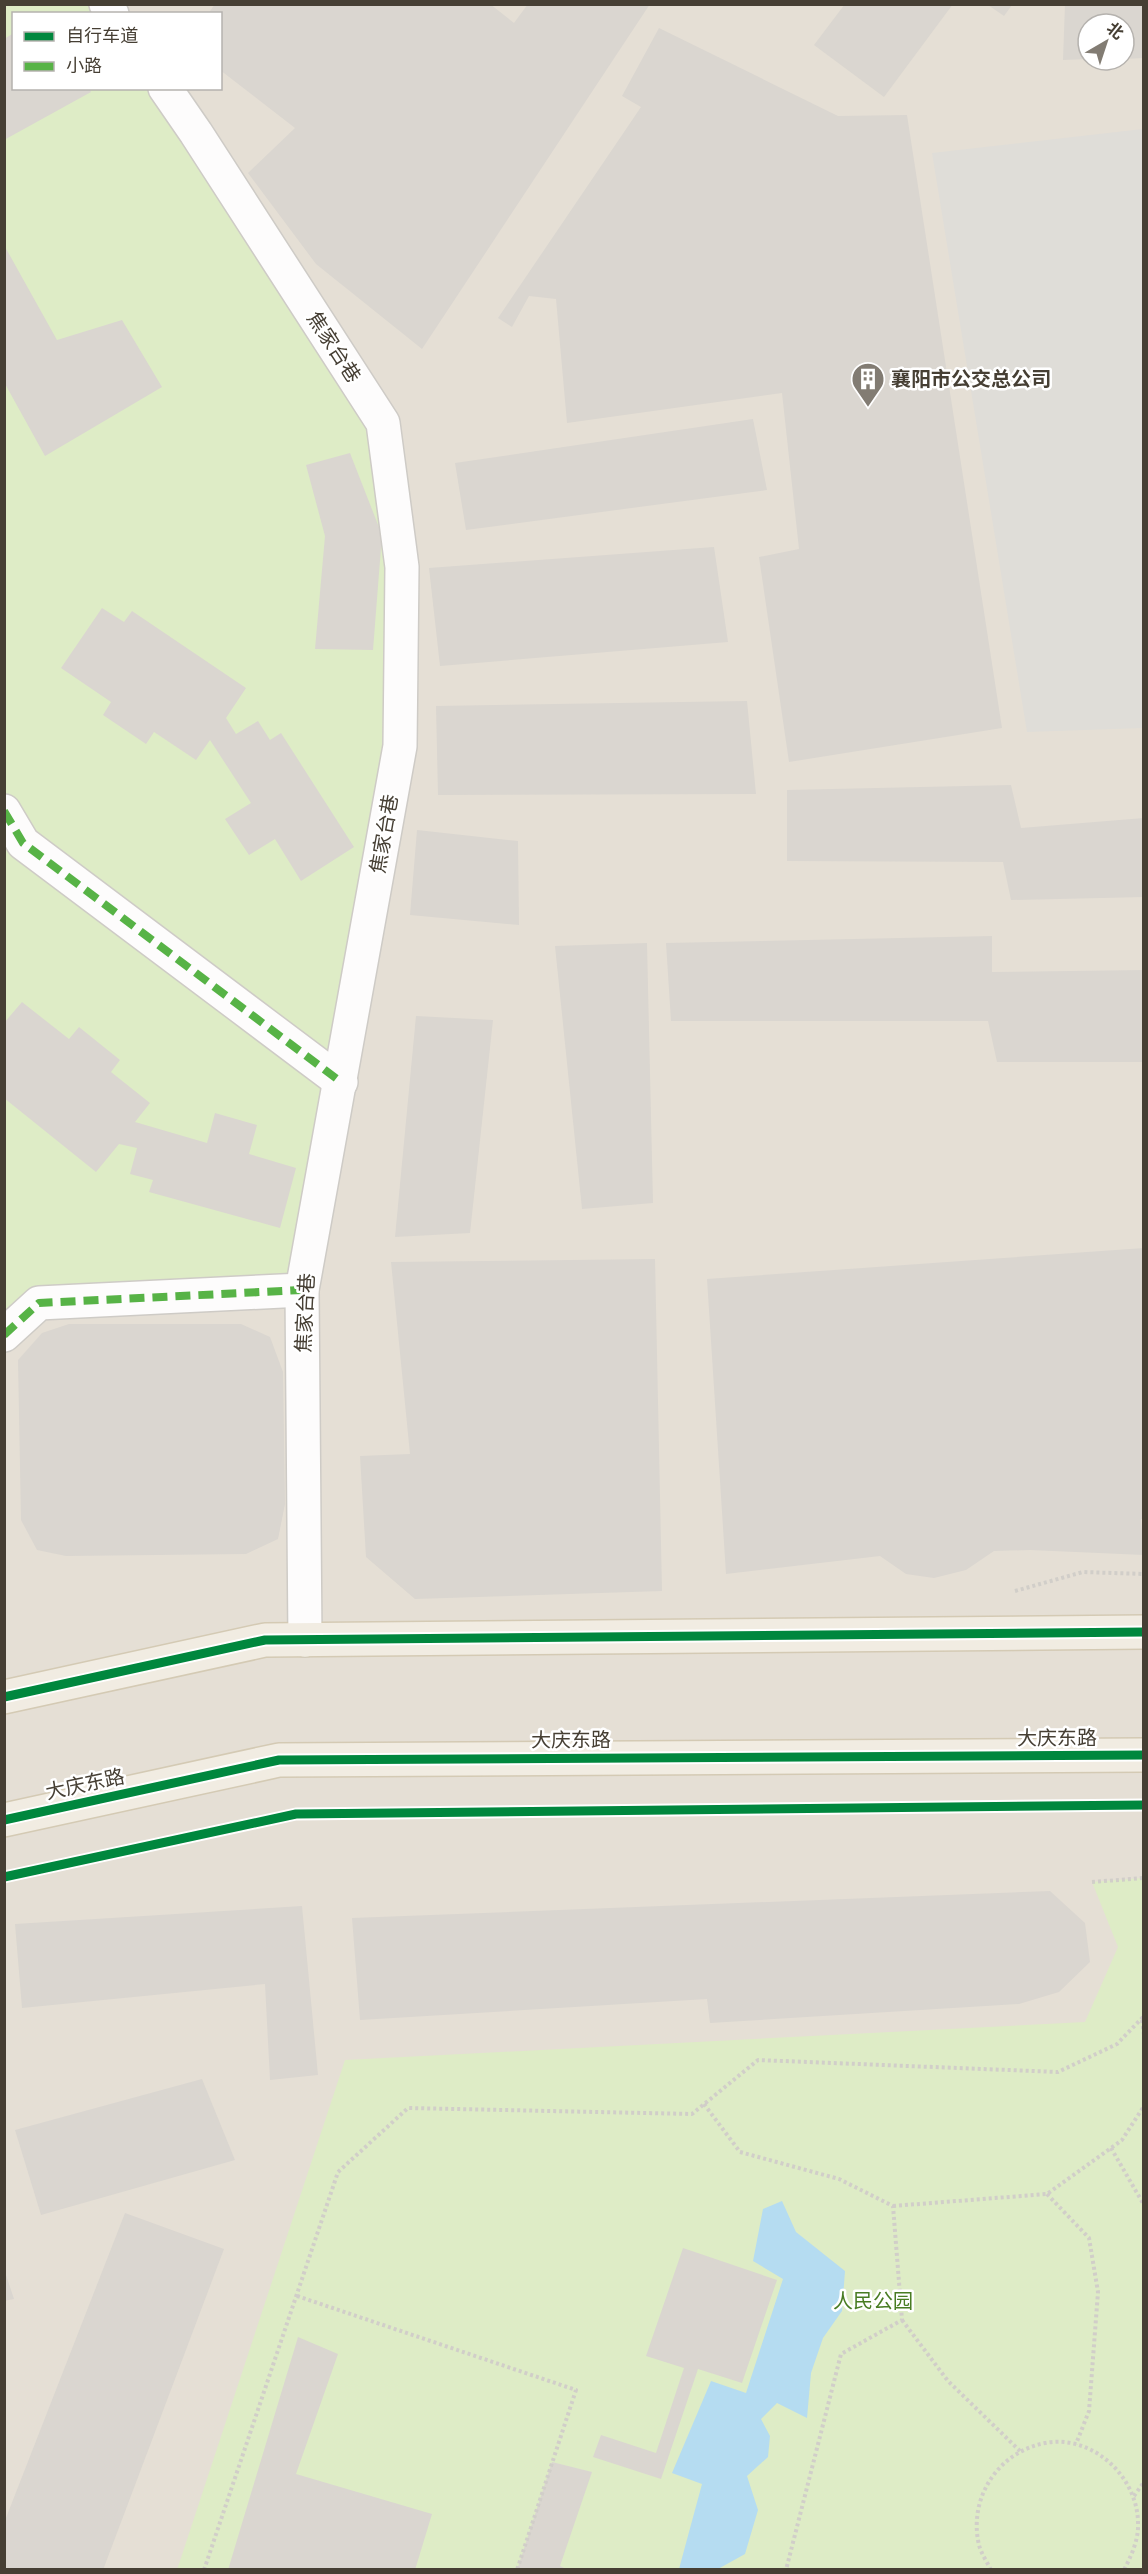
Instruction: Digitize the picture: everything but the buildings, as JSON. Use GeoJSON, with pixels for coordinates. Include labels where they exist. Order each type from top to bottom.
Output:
{"type":"FeatureCollection","features":[{"type":"Feature","properties":{"kind":"main road"},"geometry":{"type":"LineString","coordinates":[[4,1697],[265,1640],[1143,1632]]}},
{"type":"Feature","properties":{"kind":"main road","name":"大庆东路"},"geometry":{"type":"LineString","coordinates":[[4,1820],[279,1760],[1143,1755]]}},
{"type":"Feature","properties":{"kind":"street","name":"焦家台巷"},"geometry":{"type":"LineString","coordinates":[[166,90],[383,423],[402,567],[400,746],[302,1290],[305,1640]]}},
{"type":"Feature","properties":{"kind":"street"},"geometry":{"type":"LineString","coordinates":[[4,811],[23,843],[341,1082]]}},
{"type":"Feature","properties":{"kind":"street"},"geometry":{"type":"LineString","coordinates":[[4,1335],[39,1303],[302,1290]]}},
{"type":"Feature","properties":{"kind":"path"},"geometry":{"type":"LineString","coordinates":[[1010,1593],[1083,1572],[1143,1574]]}},
{"type":"Feature","properties":{"kind":"path"},"geometry":{"type":"LineString","coordinates":[[1092,1882],[1143,1878]]}},
{"type":"Feature","properties":{"kind":"path"},"geometry":{"type":"LineString","coordinates":[[1142,2019],[1143,2035]]}},
{"type":"Feature","properties":{"kind":"path"},"geometry":{"type":"LineString","coordinates":[[204,2570],[338,2172],[408,2108],[692,2114],[758,2060],[1058,2072],[1118,2044],[1142,2019]]}},
{"type":"Feature","properties":{"kind":"path"},"geometry":{"type":"LineString","coordinates":[[704,2104],[740,2152],[838,2179],[893,2206],[1047,2194],[1122,2140],[1143,2106]]}},
{"type":"Feature","properties":{"kind":"path"},"geometry":{"type":"LineString","coordinates":[[1111,2148],[1143,2205]]}},
{"type":"Feature","properties":{"kind":"path"},"geometry":{"type":"LineString","coordinates":[[1047,2194],[1089,2238],[1098,2292],[1089,2411],[1076,2444]]}},
{"type":"Feature","properties":{"kind":"path"},"geometry":{"type":"LineString","coordinates":[[893,2206],[902,2320],[948,2381],[1020,2451]]}},
{"type":"Feature","properties":{"kind":"path"},"geometry":{"type":"LineString","coordinates":[[297,2296],[576,2390],[518,2570]]}},
{"type":"Feature","properties":{"kind":"path"},"geometry":{"type":"LineString","coordinates":[[786,2570],[841,2354],[902,2320]]}},
{"type":"Feature","properties":{"kind":"path"},"geometry":{"type":"LineString","coordinates":[[991,2570],[979,2546],[976,2518],[982,2491],[998,2468],[1020,2451],[1047,2442],[1076,2444],[1101,2455],[1122,2474],[1134,2497],[1138,2522],[1135,2546],[1124,2570]]}},
{"type":"Feature","properties":{"kind":"path"},"geometry":{"type":"LineString","coordinates":[[1134,2497],[1143,2482]]}},
{"type":"Feature","properties":{"kind":"shaded area"},"geometry":{"type":"Polygon","coordinates":[[[5,5],[1143,5],[1143,2569],[5,2569],[5,5]]]}},
{"type":"Feature","properties":{"kind":"shaded area","name":"襄阳市公交总公司"},"geometry":{"type":"Polygon","coordinates":[[[1143,129],[1143,728],[1027,732],[932,153],[1143,129]]]}},
{"type":"Feature","properties":{"kind":"green space"},"geometry":{"type":"Polygon","coordinates":[[[5,5],[106,5],[111,12],[12,12],[12,90],[166,90],[383,423],[400,746],[302,1290],[39,1303],[5,1335],[5,5]]]}},
{"type":"Feature","properties":{"kind":"green space","name":"人民公园"},"geometry":{"type":"Polygon","coordinates":[[[1143,1878],[1143,2569],[177,2570],[345,2060],[1085,2022],[1118,1947],[1092,1882],[1143,1878]]]}},
{"type":"Feature","properties":{"kind":"water"},"geometry":{"type":"Polygon","coordinates":[[[782,2201],[796,2232],[845,2271],[842,2311],[823,2338],[811,2373],[807,2418],[777,2403],[761,2419],[770,2436],[768,2457],[747,2476],[758,2510],[745,2554],[718,2569],[679,2569],[702,2484],[672,2473],[711,2381],[746,2393],[783,2279],[753,2261],[763,2209],[782,2201]]]}},
{"type":"Feature","properties":{"kind":"marked path"},"geometry":{"type":"LineString","coordinates":[[4,811],[23,843],[341,1082]]}},
{"type":"Feature","properties":{"kind":"marked path"},"geometry":{"type":"LineString","coordinates":[[4,1335],[39,1303],[302,1290]]}},
{"type":"Feature","properties":{"kind":"cycle path"},"geometry":{"type":"LineString","coordinates":[[4,1697],[265,1640],[1144,1632]]}},
{"type":"Feature","properties":{"kind":"cycle path"},"geometry":{"type":"LineString","coordinates":[[4,1820],[279,1760],[1144,1755]]}},
{"type":"Feature","properties":{"kind":"cycle path"},"geometry":{"type":"LineString","coordinates":[[4,1877],[296,1814],[1144,1805]]}},
{"type":"Feature","properties":{"kind":"place","name":"襄阳市公交总公司"},"geometry":{"type":"Point","coordinates":[868,408]}}]}
